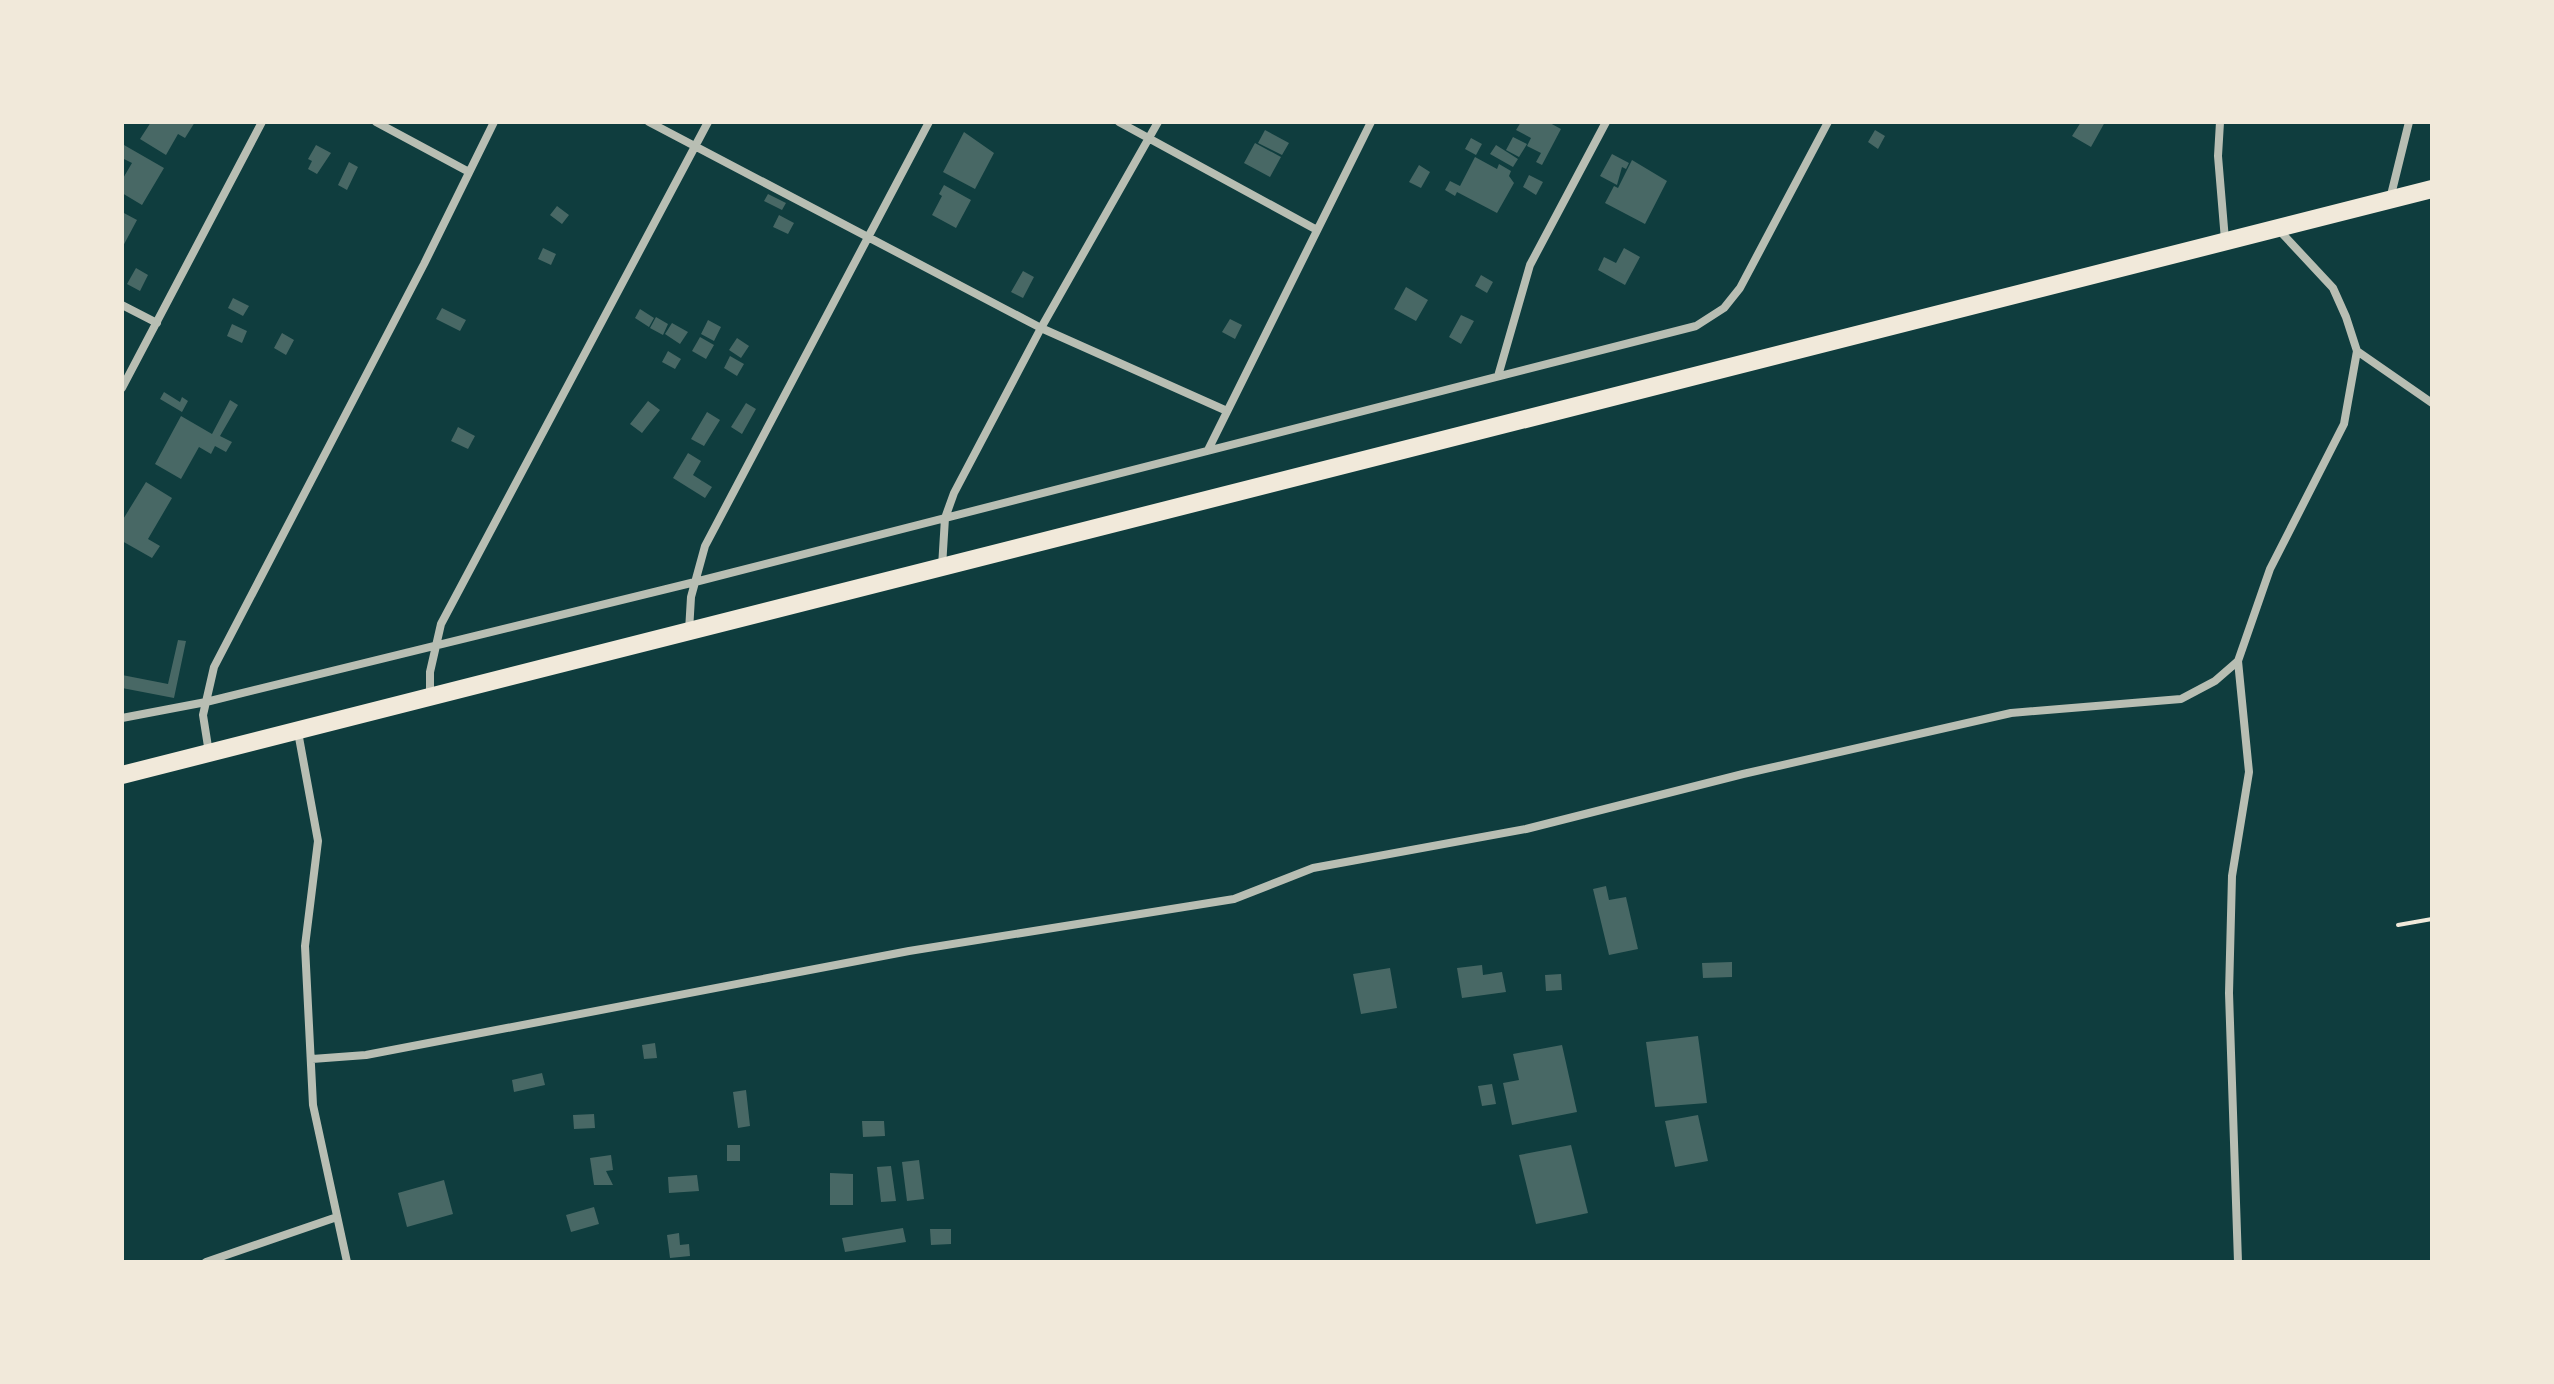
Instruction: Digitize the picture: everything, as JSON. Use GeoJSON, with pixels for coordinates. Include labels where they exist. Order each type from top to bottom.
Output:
{"type":"FeatureCollection","features":[{"type":"Feature","properties":{"kind":"highway"},"geometry":{"type":"LineString","coordinates":[[122,775],[2432,189]]}},
{"type":"Feature","properties":{"kind":"street"},"geometry":{"type":"LineString","coordinates":[[122,388],[262,122]]}},
{"type":"Feature","properties":{"kind":"street"},"geometry":{"type":"LineString","coordinates":[[376,122],[469,172]]}},
{"type":"Feature","properties":{"kind":"street"},"geometry":{"type":"LineString","coordinates":[[209,754],[203,715],[214,667],[424,264],[494,122]]}},
{"type":"Feature","properties":{"kind":"street"},"geometry":{"type":"LineString","coordinates":[[649,122],[868,240],[1041,328],[1227,411]]}},
{"type":"Feature","properties":{"kind":"street"},"geometry":{"type":"LineString","coordinates":[[430,697],[435,646],[441,624],[708,122]]}},
{"type":"Feature","properties":{"kind":"street"},"geometry":{"type":"LineString","coordinates":[[689,631],[695,582],[705,546],[929,122]]}},
{"type":"Feature","properties":{"kind":"street"},"geometry":{"type":"LineString","coordinates":[[1119,122],[1317,230]]}},
{"type":"Feature","properties":{"kind":"street"},"geometry":{"type":"LineString","coordinates":[[942,568],[945,518],[954,493],[1041,328],[1158,122]]}},
{"type":"Feature","properties":{"kind":"street"},"geometry":{"type":"LineString","coordinates":[[1208,450],[1371,122]]}},
{"type":"Feature","properties":{"kind":"street"},"geometry":{"type":"LineString","coordinates":[[1498,376],[1530,265],[1606,122]]}},
{"type":"Feature","properties":{"kind":"street"},"geometry":{"type":"LineString","coordinates":[[122,718],[206,702],[695,582],[1680,331],[1724,308],[1747,276],[1828,122]]}},
{"type":"Feature","properties":{"kind":"street"},"geometry":{"type":"LineString","coordinates":[[2220,122],[2218,156],[2225,240]]}},
{"type":"Feature","properties":{"kind":"street"},"geometry":{"type":"LineString","coordinates":[[2390,200],[2409,122]]}},
{"type":"Feature","properties":{"kind":"street"},"geometry":{"type":"LineString","coordinates":[[2238,1262],[2230,964],[2232,876],[2249,772],[2238,661],[2270,569],[2344,424],[2357,351],[2333,288],[2277,228]]}},
{"type":"Feature","properties":{"kind":"street"},"geometry":{"type":"LineString","coordinates":[[122,305],[157,323]]}},
{"type":"Feature","properties":{"kind":"street"},"geometry":{"type":"LineString","coordinates":[[2357,351],[2432,403]]}},
{"type":"Feature","properties":{"kind":"street"},"geometry":{"type":"LineString","coordinates":[[312,1059],[366,1055],[909,951],[1234,899],[1313,868],[1526,829],[1949,726],[2011,713],[2181,699],[2215,681],[2238,661]]}},
{"type":"Feature","properties":{"kind":"street"},"geometry":{"type":"LineString","coordinates":[[298,732],[318,841],[305,946],[313,1105],[347,1262]]}},
{"type":"Feature","properties":{"kind":"street"},"geometry":{"type":"LineString","coordinates":[[206,1262],[337,1217]]}},
{"type":"Feature","properties":{"kind":"path"},"geometry":{"type":"LineString","coordinates":[[2398,925],[2432,919]]}},
{"type":"Feature","properties":{"kind":"building"},"geometry":{"type":"Polygon","coordinates":[[[151,122],[195,122],[185,138],[178,134],[166,155],[140,139],[151,122]]]}},
{"type":"Feature","properties":{"kind":"building"},"geometry":{"type":"Polygon","coordinates":[[[1521,122],[1548,122],[1561,129],[1542,165],[1536,162],[1541,153],[1527,146],[1531,138],[1516,130],[1521,122]]]}},
{"type":"Feature","properties":{"kind":"building"},"geometry":{"type":"Polygon","coordinates":[[[2081,122],[2105,122],[2091,147],[2072,136],[2081,122]]]}},
{"type":"Feature","properties":{"kind":"building"},"geometry":{"type":"Polygon","coordinates":[[[1265,130],[1289,143],[1282,155],[1258,143],[1265,130]]]}},
{"type":"Feature","properties":{"kind":"building"},"geometry":{"type":"Polygon","coordinates":[[[1875,130],[1885,136],[1878,149],[1868,142],[1875,130]]]}},
{"type":"Feature","properties":{"kind":"building"},"geometry":{"type":"Polygon","coordinates":[[[964,132],[994,153],[975,189],[943,172],[964,132]]]}},
{"type":"Feature","properties":{"kind":"building"},"geometry":{"type":"Polygon","coordinates":[[[1513,137],[1527,144],[1519,157],[1506,150],[1513,137]]]}},
{"type":"Feature","properties":{"kind":"building"},"geometry":{"type":"Polygon","coordinates":[[[1471,138],[1482,144],[1476,155],[1465,149],[1471,138]]]}},
{"type":"Feature","properties":{"kind":"building"},"geometry":{"type":"Polygon","coordinates":[[[1255,143],[1281,157],[1270,177],[1244,163],[1255,143]]]}},
{"type":"Feature","properties":{"kind":"building"},"geometry":{"type":"Polygon","coordinates":[[[124,145],[164,168],[142,205],[122,193],[122,180],[132,163],[122,158],[124,145]]]}},
{"type":"Feature","properties":{"kind":"building"},"geometry":{"type":"Polygon","coordinates":[[[316,145],[331,153],[317,174],[308,169],[312,161],[308,159],[316,145]]]}},
{"type":"Feature","properties":{"kind":"building"},"geometry":{"type":"Polygon","coordinates":[[[1496,145],[1518,159],[1513,167],[1490,154],[1496,145]]]}},
{"type":"Feature","properties":{"kind":"building"},"geometry":{"type":"Polygon","coordinates":[[[1612,154],[1629,163],[1626,169],[1622,167],[1617,185],[1600,176],[1612,154]]]}},
{"type":"Feature","properties":{"kind":"building"},"geometry":{"type":"Polygon","coordinates":[[[1475,157],[1497,169],[1499,164],[1511,171],[1509,176],[1514,183],[1497,213],[1457,192],[1455,196],[1445,190],[1450,181],[1460,186],[1475,157]]]}},
{"type":"Feature","properties":{"kind":"building"},"geometry":{"type":"Polygon","coordinates":[[[1632,160],[1667,181],[1645,224],[1605,203],[1614,186],[1618,188],[1632,160]]]}},
{"type":"Feature","properties":{"kind":"building"},"geometry":{"type":"Polygon","coordinates":[[[349,162],[358,167],[347,190],[338,185],[349,162]]]}},
{"type":"Feature","properties":{"kind":"building"},"geometry":{"type":"Polygon","coordinates":[[[1419,165],[1430,172],[1421,188],[1409,182],[1419,165]]]}},
{"type":"Feature","properties":{"kind":"building"},"geometry":{"type":"Polygon","coordinates":[[[1529,175],[1543,182],[1536,195],[1523,187],[1529,175]]]}},
{"type":"Feature","properties":{"kind":"building"},"geometry":{"type":"Polygon","coordinates":[[[944,185],[971,200],[956,228],[932,215],[944,185]]]}},
{"type":"Feature","properties":{"kind":"building"},"geometry":{"type":"Polygon","coordinates":[[[768,194],[786,203],[782,210],[764,201],[768,194]]]}},
{"type":"Feature","properties":{"kind":"building"},"geometry":{"type":"Polygon","coordinates":[[[557,206],[569,215],[562,224],[550,215],[557,206]]]}},
{"type":"Feature","properties":{"kind":"building"},"geometry":{"type":"Polygon","coordinates":[[[122,212],[137,220],[122,248],[122,212]]]}},
{"type":"Feature","properties":{"kind":"building"},"geometry":{"type":"Polygon","coordinates":[[[779,215],[794,223],[788,234],[773,227],[779,215]]]}},
{"type":"Feature","properties":{"kind":"building"},"geometry":{"type":"Polygon","coordinates":[[[543,248],[556,254],[551,265],[538,259],[543,248]]]}},
{"type":"Feature","properties":{"kind":"building"},"geometry":{"type":"Polygon","coordinates":[[[1624,248],[1640,257],[1625,285],[1598,270],[1604,257],[1616,263],[1624,248]]]}},
{"type":"Feature","properties":{"kind":"building"},"geometry":{"type":"Polygon","coordinates":[[[136,268],[148,275],[140,291],[127,284],[136,268]]]}},
{"type":"Feature","properties":{"kind":"building"},"geometry":{"type":"Polygon","coordinates":[[[1023,271],[1034,277],[1023,298],[1011,292],[1023,271]]]}},
{"type":"Feature","properties":{"kind":"building"},"geometry":{"type":"Polygon","coordinates":[[[1481,275],[1493,282],[1487,293],[1475,286],[1481,275]]]}},
{"type":"Feature","properties":{"kind":"building"},"geometry":{"type":"Polygon","coordinates":[[[1406,287],[1428,300],[1416,321],[1394,309],[1406,287]]]}},
{"type":"Feature","properties":{"kind":"building"},"geometry":{"type":"Polygon","coordinates":[[[233,298],[249,306],[243,316],[228,308],[233,298]]]}},
{"type":"Feature","properties":{"kind":"building"},"geometry":{"type":"Polygon","coordinates":[[[442,308],[466,320],[460,331],[436,319],[442,308]]]}},
{"type":"Feature","properties":{"kind":"building"},"geometry":{"type":"Polygon","coordinates":[[[640,309],[654,318],[649,327],[635,318],[640,309]]]}},
{"type":"Feature","properties":{"kind":"building"},"geometry":{"type":"Polygon","coordinates":[[[1461,315],[1474,321],[1461,344],[1449,337],[1461,315]]]}},
{"type":"Feature","properties":{"kind":"building"},"geometry":{"type":"Polygon","coordinates":[[[656,317],[668,324],[663,335],[650,328],[656,317]]]}},
{"type":"Feature","properties":{"kind":"building"},"geometry":{"type":"Polygon","coordinates":[[[1230,319],[1242,325],[1235,339],[1222,332],[1230,319]]]}},
{"type":"Feature","properties":{"kind":"building"},"geometry":{"type":"Polygon","coordinates":[[[708,320],[721,327],[714,341],[701,334],[708,320]]]}},
{"type":"Feature","properties":{"kind":"building"},"geometry":{"type":"Polygon","coordinates":[[[672,323],[688,332],[680,344],[665,334],[672,323]]]}},
{"type":"Feature","properties":{"kind":"building"},"geometry":{"type":"Polygon","coordinates":[[[232,324],[247,331],[242,343],[227,336],[232,324]]]}},
{"type":"Feature","properties":{"kind":"building"},"geometry":{"type":"Polygon","coordinates":[[[282,333],[294,340],[286,355],[274,348],[282,333]]]}},
{"type":"Feature","properties":{"kind":"building"},"geometry":{"type":"Polygon","coordinates":[[[700,337],[714,345],[706,359],[692,351],[700,337]]]}},
{"type":"Feature","properties":{"kind":"building"},"geometry":{"type":"Polygon","coordinates":[[[737,338],[749,346],[741,358],[729,350],[737,338]]]}},
{"type":"Feature","properties":{"kind":"building"},"geometry":{"type":"Polygon","coordinates":[[[668,351],[681,359],[675,369],[662,362],[668,351]]]}},
{"type":"Feature","properties":{"kind":"building"},"geometry":{"type":"Polygon","coordinates":[[[730,356],[744,364],[737,376],[724,368],[730,356]]]}},
{"type":"Feature","properties":{"kind":"building"},"geometry":{"type":"Polygon","coordinates":[[[164,392],[180,402],[182,397],[188,401],[182,412],[160,399],[164,392]]]}},
{"type":"Feature","properties":{"kind":"building"},"geometry":{"type":"Polygon","coordinates":[[[230,400],[238,405],[220,436],[232,442],[226,452],[215,446],[211,454],[199,447],[181,479],[155,464],[181,416],[212,434],[230,400]]]}},
{"type":"Feature","properties":{"kind":"building"},"geometry":{"type":"Polygon","coordinates":[[[648,401],[660,410],[642,433],[630,424],[648,401]]]}},
{"type":"Feature","properties":{"kind":"building"},"geometry":{"type":"Polygon","coordinates":[[[746,403],[756,409],[742,434],[731,427],[746,403]]]}},
{"type":"Feature","properties":{"kind":"building"},"geometry":{"type":"Polygon","coordinates":[[[707,412],[720,420],[704,446],[691,439],[707,412]]]}},
{"type":"Feature","properties":{"kind":"building"},"geometry":{"type":"Polygon","coordinates":[[[458,427],[475,436],[468,449],[451,441],[458,427]]]}},
{"type":"Feature","properties":{"kind":"building"},"geometry":{"type":"Polygon","coordinates":[[[688,453],[701,461],[693,475],[712,487],[705,498],[673,478],[688,453]]]}},
{"type":"Feature","properties":{"kind":"building"},"geometry":{"type":"Polygon","coordinates":[[[146,482],[172,498],[148,539],[160,546],[152,558],[122,541],[122,521],[146,482]]]}},
{"type":"Feature","properties":{"kind":"building"},"geometry":{"type":"Polygon","coordinates":[[[178,640],[186,641],[174,698],[122,688],[122,675],[168,684],[178,640]]]}},
{"type":"Feature","properties":{"kind":"building"},"geometry":{"type":"Polygon","coordinates":[[[1606,886],[1609,900],[1626,897],[1638,949],[1609,955],[1593,889],[1606,886]]]}},
{"type":"Feature","properties":{"kind":"building"},"geometry":{"type":"Polygon","coordinates":[[[1732,962],[1732,977],[1703,978],[1702,963],[1732,962]]]}},
{"type":"Feature","properties":{"kind":"building"},"geometry":{"type":"Polygon","coordinates":[[[1482,965],[1483,975],[1502,972],[1506,992],[1462,998],[1457,968],[1482,965]]]}},
{"type":"Feature","properties":{"kind":"building"},"geometry":{"type":"Polygon","coordinates":[[[1390,968],[1397,1008],[1361,1014],[1353,974],[1390,968]]]}},
{"type":"Feature","properties":{"kind":"building"},"geometry":{"type":"Polygon","coordinates":[[[1561,974],[1562,990],[1546,991],[1545,975],[1561,974]]]}},
{"type":"Feature","properties":{"kind":"building"},"geometry":{"type":"Polygon","coordinates":[[[1698,1036],[1707,1103],[1655,1107],[1646,1042],[1698,1036]]]}},
{"type":"Feature","properties":{"kind":"building"},"geometry":{"type":"Polygon","coordinates":[[[655,1043],[657,1058],[644,1059],[642,1045],[655,1043]]]}},
{"type":"Feature","properties":{"kind":"building"},"geometry":{"type":"Polygon","coordinates":[[[1562,1045],[1577,1112],[1512,1125],[1503,1083],[1519,1080],[1513,1054],[1562,1045]]]}},
{"type":"Feature","properties":{"kind":"building"},"geometry":{"type":"Polygon","coordinates":[[[542,1073],[545,1085],[514,1092],[512,1080],[542,1073]]]}},
{"type":"Feature","properties":{"kind":"building"},"geometry":{"type":"Polygon","coordinates":[[[1492,1084],[1496,1104],[1482,1106],[1478,1086],[1492,1084]]]}},
{"type":"Feature","properties":{"kind":"building"},"geometry":{"type":"Polygon","coordinates":[[[746,1090],[750,1126],[738,1128],[733,1092],[746,1090]]]}},
{"type":"Feature","properties":{"kind":"building"},"geometry":{"type":"Polygon","coordinates":[[[594,1114],[595,1128],[574,1129],[573,1115],[594,1114]]]}},
{"type":"Feature","properties":{"kind":"building"},"geometry":{"type":"Polygon","coordinates":[[[1698,1115],[1708,1161],[1675,1167],[1665,1121],[1698,1115]]]}},
{"type":"Feature","properties":{"kind":"building"},"geometry":{"type":"Polygon","coordinates":[[[862,1121],[884,1121],[885,1136],[863,1137],[862,1121]]]}},
{"type":"Feature","properties":{"kind":"building"},"geometry":{"type":"Polygon","coordinates":[[[727,1145],[740,1145],[740,1161],[727,1161],[727,1145]]]}},
{"type":"Feature","properties":{"kind":"building"},"geometry":{"type":"Polygon","coordinates":[[[1571,1145],[1588,1213],[1536,1224],[1519,1155],[1571,1145]]]}},
{"type":"Feature","properties":{"kind":"building"},"geometry":{"type":"Polygon","coordinates":[[[611,1155],[613,1170],[606,1171],[613,1185],[594,1185],[590,1158],[611,1155]]]}},
{"type":"Feature","properties":{"kind":"building"},"geometry":{"type":"Polygon","coordinates":[[[919,1160],[924,1199],[907,1201],[902,1162],[919,1160]]]}},
{"type":"Feature","properties":{"kind":"building"},"geometry":{"type":"Polygon","coordinates":[[[891,1166],[896,1201],[881,1202],[877,1167],[891,1166]]]}},
{"type":"Feature","properties":{"kind":"building"},"geometry":{"type":"Polygon","coordinates":[[[830,1173],[853,1174],[853,1205],[830,1205],[830,1173]]]}},
{"type":"Feature","properties":{"kind":"building"},"geometry":{"type":"Polygon","coordinates":[[[697,1175],[699,1191],[669,1193],[668,1177],[697,1175]]]}},
{"type":"Feature","properties":{"kind":"building"},"geometry":{"type":"Polygon","coordinates":[[[444,1180],[453,1214],[407,1227],[398,1193],[444,1180]]]}},
{"type":"Feature","properties":{"kind":"building"},"geometry":{"type":"Polygon","coordinates":[[[594,1207],[599,1224],[571,1232],[566,1215],[594,1207]]]}},
{"type":"Feature","properties":{"kind":"building"},"geometry":{"type":"Polygon","coordinates":[[[903,1228],[906,1242],[845,1252],[842,1238],[903,1228]]]}},
{"type":"Feature","properties":{"kind":"building"},"geometry":{"type":"Polygon","coordinates":[[[930,1229],[951,1229],[951,1244],[931,1245],[930,1229]]]}},
{"type":"Feature","properties":{"kind":"building"},"geometry":{"type":"Polygon","coordinates":[[[679,1233],[680,1245],[689,1244],[690,1256],[670,1258],[667,1235],[679,1233]]]}}]}
